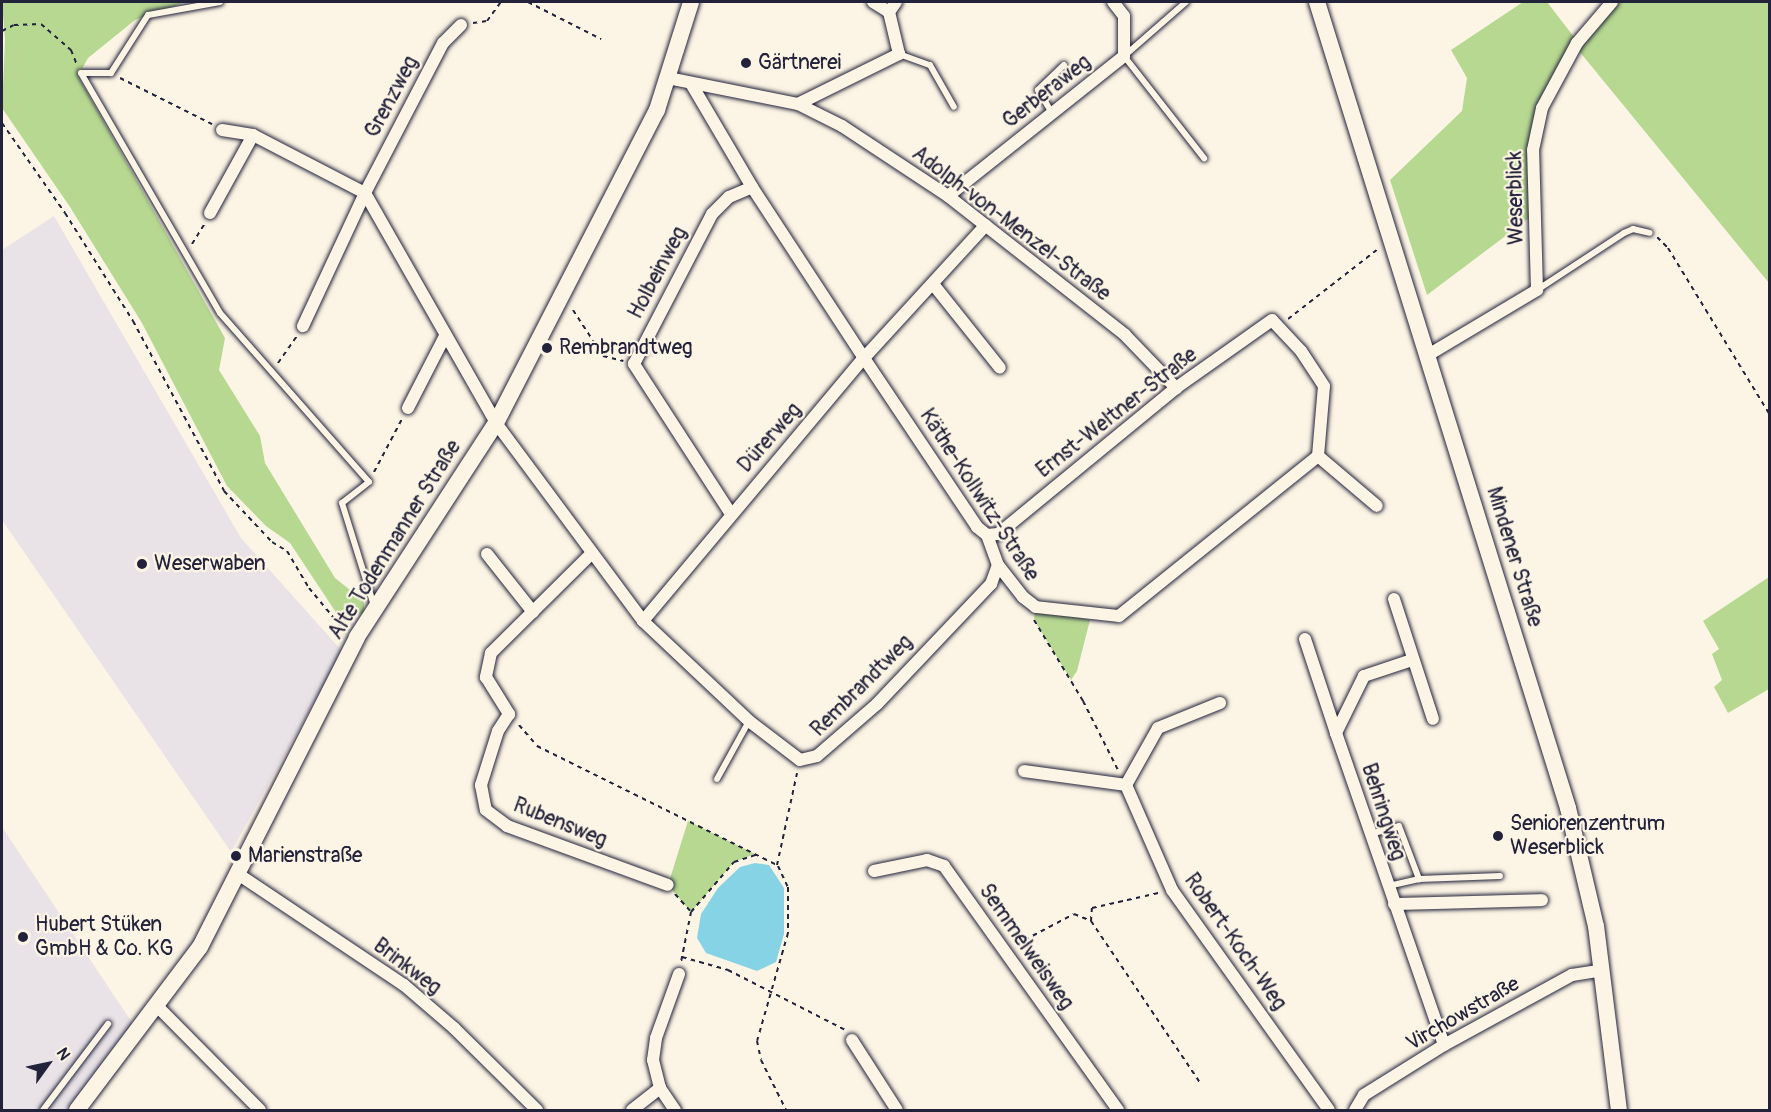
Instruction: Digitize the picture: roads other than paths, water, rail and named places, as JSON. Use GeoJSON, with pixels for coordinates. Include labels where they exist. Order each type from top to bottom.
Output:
{"type":"FeatureCollection","features":[{"type":"Feature","properties":{"kind":"street","name":"Alte Todenmanner Straße"},"geometry":{"type":"LineString","coordinates":[[77,1110],[158,1006],[200,947],[357,637],[374,607],[496,423],[657,110],[691,2]]}},
{"type":"Feature","properties":{"kind":"street"},"geometry":{"type":"LineString","coordinates":[[798,104],[900,54],[892,7],[873,2]]}},
{"type":"Feature","properties":{"kind":"street","name":"Gerberaweg"},"geometry":{"type":"LineString","coordinates":[[948,196],[1124,56],[1124,16],[1113,2]]}},
{"type":"Feature","properties":{"kind":"street","name":"Mindener Straße"},"geometry":{"type":"LineString","coordinates":[[1317,2],[1327,27],[1568,808],[1587,879],[1602,969],[1618,1110]]}},
{"type":"Feature","properties":{"kind":"street","name":"Weserblick"},"geometry":{"type":"LineString","coordinates":[[1537,290],[1533,150],[1542,108],[1572,51],[1612,2]]}},
{"type":"Feature","properties":{"kind":"street","name":"Grenzweg"},"geometry":{"type":"LineString","coordinates":[[303,326],[365,193],[443,43],[461,25]]}},
{"type":"Feature","properties":{"kind":"street","name":"Adolph-von-Menzel-Straße"},"geometry":{"type":"LineString","coordinates":[[668,78],[692,85],[798,104],[842,126],[948,196],[986,225],[1125,335],[1176,388]]}},
{"type":"Feature","properties":{"kind":"street"},"geometry":{"type":"LineString","coordinates":[[692,85],[752,187],[864,358]]}},
{"type":"Feature","properties":{"kind":"street"},"geometry":{"type":"LineString","coordinates":[[222,130],[253,135],[365,193],[496,423]]}},
{"type":"Feature","properties":{"kind":"street"},"geometry":{"type":"LineString","coordinates":[[210,213],[253,135]]}},
{"type":"Feature","properties":{"kind":"street","name":"Holbeinweg"},"geometry":{"type":"LineString","coordinates":[[731,514],[634,364],[712,214],[729,197],[752,187]]}},
{"type":"Feature","properties":{"kind":"street","name":"Dürerweg"},"geometry":{"type":"LineString","coordinates":[[643,621],[864,358],[986,225]]}},
{"type":"Feature","properties":{"kind":"street"},"geometry":{"type":"LineString","coordinates":[[933,284],[1000,368]]}},
{"type":"Feature","properties":{"kind":"street"},"geometry":{"type":"LineString","coordinates":[[1428,355],[1537,290]]}},
{"type":"Feature","properties":{"kind":"street","name":"Ernst-Weltner-Straße"},"geometry":{"type":"LineString","coordinates":[[987,535],[998,534],[1176,388],[1272,320],[1301,351],[1324,386],[1318,456]]}},
{"type":"Feature","properties":{"kind":"street"},"geometry":{"type":"LineString","coordinates":[[408,408],[445,336]]}},
{"type":"Feature","properties":{"kind":"street","name":"Käthe-Kollwitz-Straße"},"geometry":{"type":"LineString","coordinates":[[864,358],[977,527],[987,535],[998,565],[1011,583],[1036,607],[1119,616],[1318,456]]}},
{"type":"Feature","properties":{"kind":"street","name":"Rembrandtweg"},"geometry":{"type":"LineString","coordinates":[[496,423],[591,554],[643,621],[749,721],[800,760],[818,756],[877,704],[991,584],[998,565]]}},
{"type":"Feature","properties":{"kind":"street"},"geometry":{"type":"LineString","coordinates":[[1318,456],[1377,506]]}},
{"type":"Feature","properties":{"kind":"street"},"geometry":{"type":"LineString","coordinates":[[488,554],[533,612],[591,554]]}},
{"type":"Feature","properties":{"kind":"street"},"geometry":{"type":"LineString","coordinates":[[991,584],[1011,583]]}},
{"type":"Feature","properties":{"kind":"street"},"geometry":{"type":"LineString","coordinates":[[1394,599],[1433,719]]}},
{"type":"Feature","properties":{"kind":"street","name":"Rubensweg"},"geometry":{"type":"LineString","coordinates":[[533,612],[491,652],[486,677],[509,714],[498,731],[481,784],[486,810],[507,826],[668,885]]}},
{"type":"Feature","properties":{"kind":"street","name":"Behringweg"},"geometry":{"type":"LineString","coordinates":[[1305,639],[1369,834],[1444,1045]]}},
{"type":"Feature","properties":{"kind":"street"},"geometry":{"type":"LineString","coordinates":[[1336,733],[1364,676],[1412,660]]}},
{"type":"Feature","properties":{"kind":"street"},"geometry":{"type":"LineString","coordinates":[[1024,771],[1126,785],[1158,728],[1220,703]]}},
{"type":"Feature","properties":{"kind":"street","name":"Robert-Koch-Weg"},"geometry":{"type":"LineString","coordinates":[[1126,785],[1172,890],[1329,1110]]}},
{"type":"Feature","properties":{"kind":"street","name":"Semmelweisweg"},"geometry":{"type":"LineString","coordinates":[[874,871],[927,860],[945,866],[1118,1110]]}},
{"type":"Feature","properties":{"kind":"street","name":"Brinkweg"},"geometry":{"type":"LineString","coordinates":[[238,874],[404,985],[454,1028],[537,1110]]}},
{"type":"Feature","properties":{"kind":"street"},"geometry":{"type":"LineString","coordinates":[[1394,904],[1542,900]]}},
{"type":"Feature","properties":{"kind":"street","name":"Virchowstraße"},"geometry":{"type":"LineString","coordinates":[[1355,1110],[1364,1095],[1444,1045],[1572,975],[1602,969]]}},
{"type":"Feature","properties":{"kind":"street"},"geometry":{"type":"LineString","coordinates":[[675,1110],[660,1088],[653,1060],[656,1038],[679,974]]}},
{"type":"Feature","properties":{"kind":"street"},"geometry":{"type":"LineString","coordinates":[[158,1006],[260,1110]]}},
{"type":"Feature","properties":{"kind":"street"},"geometry":{"type":"LineString","coordinates":[[852,1040],[897,1110]]}},
{"type":"Feature","properties":{"kind":"street"},"geometry":{"type":"LineString","coordinates":[[632,1110],[660,1088]]}},
{"type":"Feature","properties":{"kind":"lane"},"geometry":{"type":"LineString","coordinates":[[219,2],[148,15],[111,73],[81,73],[220,313],[369,482],[342,503],[374,607]]}},
{"type":"Feature","properties":{"kind":"lane"},"geometry":{"type":"LineString","coordinates":[[1186,2],[1124,56],[1204,158]]}},
{"type":"Feature","properties":{"kind":"lane"},"geometry":{"type":"LineString","coordinates":[[900,54],[930,65],[954,107]]}},
{"type":"Feature","properties":{"kind":"lane"},"geometry":{"type":"LineString","coordinates":[[1052,113],[1038,90],[1064,65]]}},
{"type":"Feature","properties":{"kind":"lane"},"geometry":{"type":"LineString","coordinates":[[1537,290],[1624,233],[1633,229],[1650,233]]}},
{"type":"Feature","properties":{"kind":"lane"},"geometry":{"type":"LineString","coordinates":[[717,779],[749,721]]}},
{"type":"Feature","properties":{"kind":"lane"},"geometry":{"type":"LineString","coordinates":[[1369,834],[1400,826],[1419,879]]}},
{"type":"Feature","properties":{"kind":"lane"},"geometry":{"type":"LineString","coordinates":[[1387,886],[1419,879],[1500,876]]}},
{"type":"Feature","properties":{"kind":"lane"},"geometry":{"type":"LineString","coordinates":[[43,1110],[108,1024]]}},
{"type":"Feature","properties":{"kind":"water"},"geometry":{"type":"Polygon","coordinates":[[[755,863],[769,865],[784,888],[784,934],[776,962],[757,971],[706,953],[697,938],[701,914],[718,888],[740,867],[755,863]]]}},
{"type":"Feature","properties":{"kind":"place","name":"Gärtnerei"},"geometry":{"type":"Point","coordinates":[746,63]}},
{"type":"Feature","properties":{"kind":"place","name":"Rembrandtweg"},"geometry":{"type":"Point","coordinates":[547,348]}},
{"type":"Feature","properties":{"kind":"place","name":"Weserwaben"},"geometry":{"type":"Point","coordinates":[142,564]}},
{"type":"Feature","properties":{"kind":"place","name":"Seniorenzentrum Weserblick"},"geometry":{"type":"Point","coordinates":[1498,836]}},
{"type":"Feature","properties":{"kind":"place","name":"Marienstraße"},"geometry":{"type":"Point","coordinates":[236,856]}},
{"type":"Feature","properties":{"kind":"place","name":"Hubert Stüken GmbH & Co. KG"},"geometry":{"type":"Point","coordinates":[23,937]}}]}
